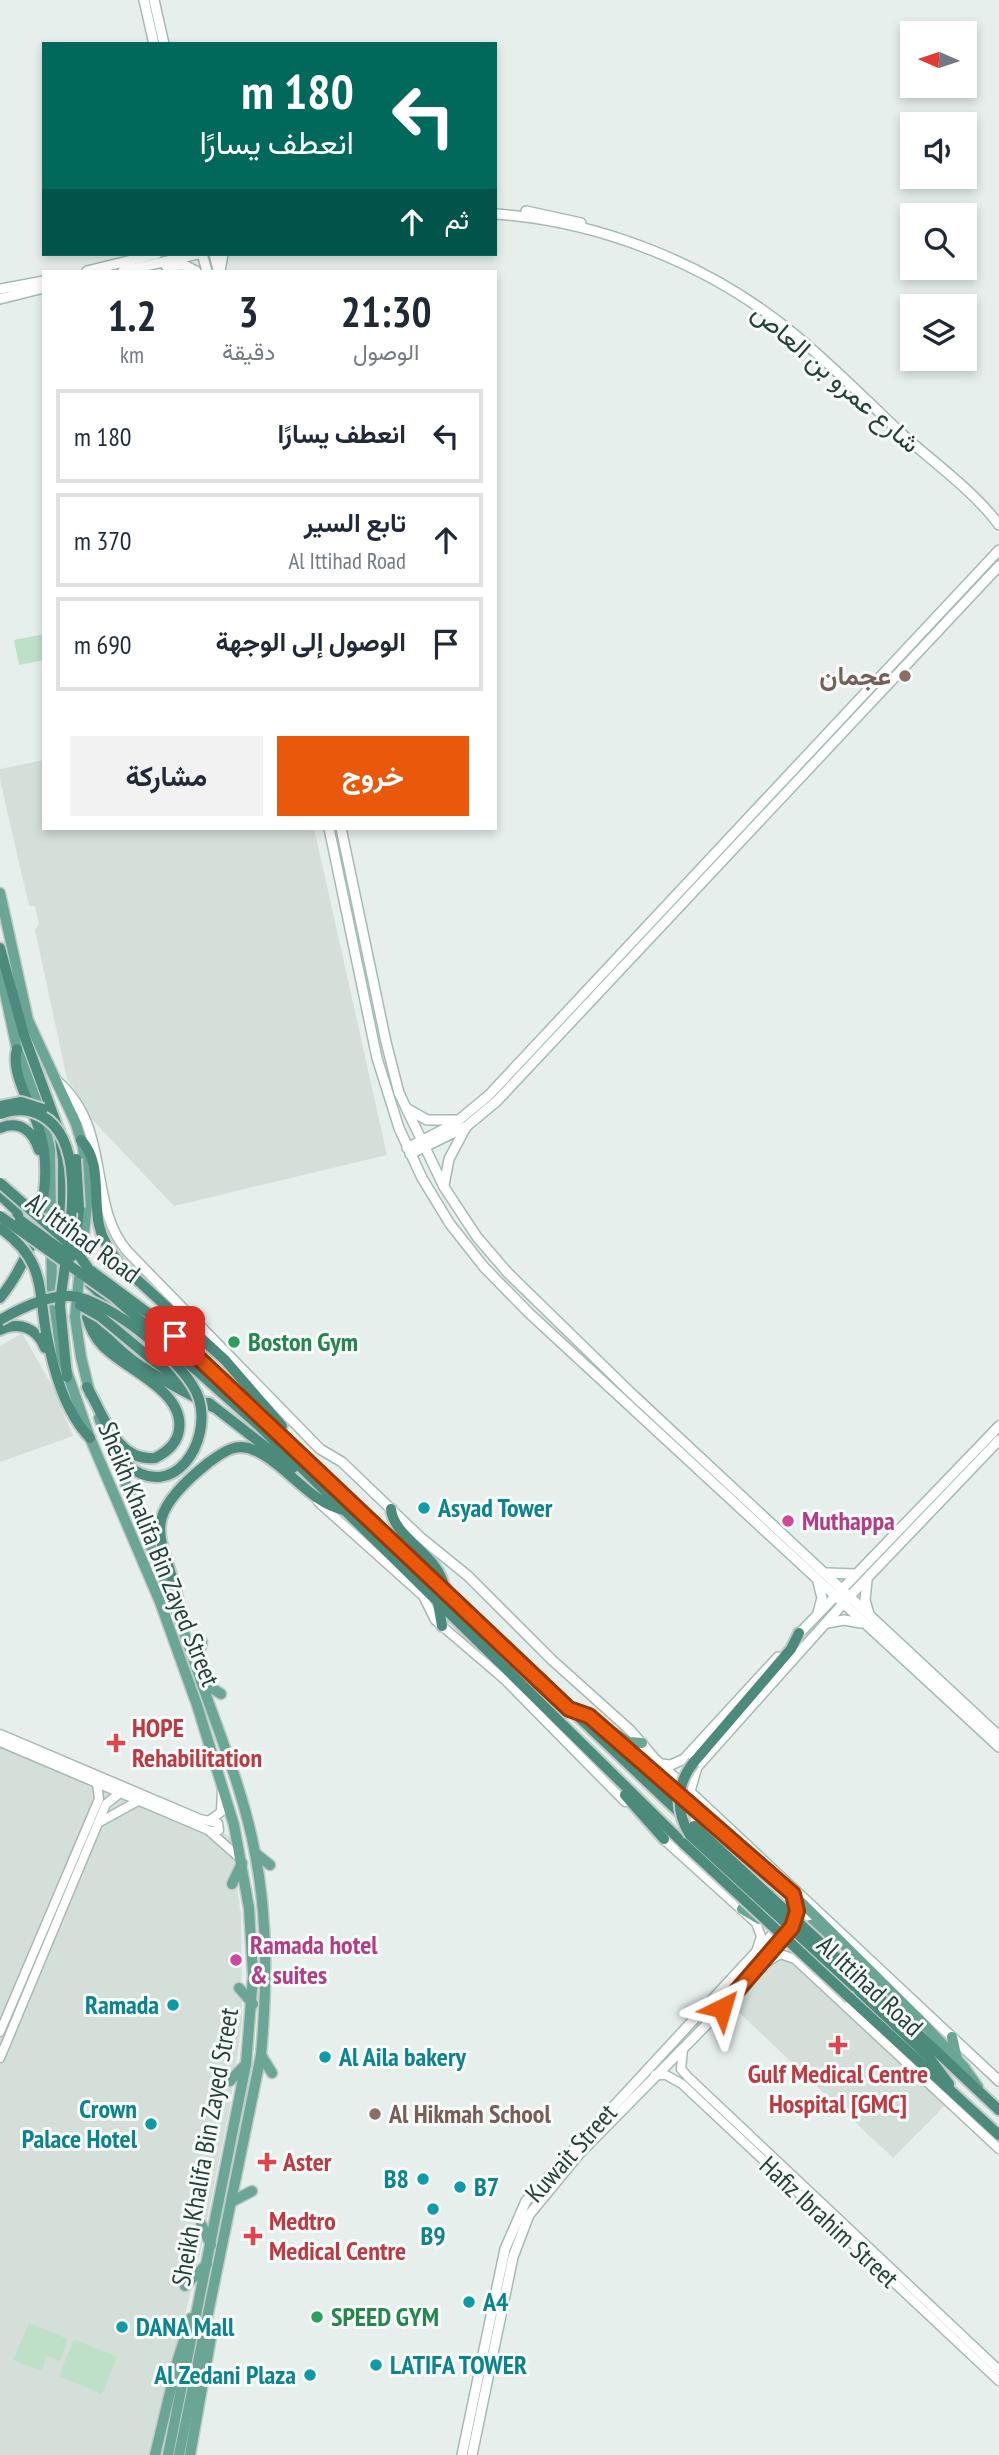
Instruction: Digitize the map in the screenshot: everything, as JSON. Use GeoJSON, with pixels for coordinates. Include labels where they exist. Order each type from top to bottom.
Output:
{"type":"FeatureCollection","features":[{"type":"Feature","properties":{"kind":"highway"},"geometry":{"type":"LineString","coordinates":[[0,948],[24,1035],[57,1123],[63,1160],[63,1241],[91,1330],[101,1345],[176,1406],[180,1422],[175,1441],[155,1458],[132,1455],[117,1440],[87,1387]]}},
{"type":"Feature","properties":{"kind":"highway"},"geometry":{"type":"LineString","coordinates":[[0,1298],[30,1246],[45,1180],[41,1136],[15,1064],[17,1049]]}},
{"type":"Feature","properties":{"kind":"highway"},"geometry":{"type":"LineString","coordinates":[[0,1106],[21,1102],[33,1105],[61,1123],[77,1163],[79,1208],[75,1251],[84,1274]]}},
{"type":"Feature","properties":{"kind":"highway"},"geometry":{"type":"LineString","coordinates":[[0,1114],[16,1110],[38,1114],[54,1126],[66,1146],[71,1169],[72,1201],[55,1303],[67,1377]]}},
{"type":"Feature","properties":{"kind":"highway"},"geometry":{"type":"LineString","coordinates":[[0,1128],[17,1125],[31,1133],[39,1151],[45,1180]]}},
{"type":"Feature","properties":{"kind":"highway"},"geometry":{"type":"LineString","coordinates":[[81,1140],[92,1157],[99,1228],[114,1256],[233,1368],[310,1454],[319,1471]]}},
{"type":"Feature","properties":{"kind":"highway"},"geometry":{"type":"LineString","coordinates":[[0,1183],[73,1247],[91,1285],[190,1381],[200,1406],[201,1427],[191,1456],[175,1471],[154,1477],[127,1465],[100,1420]]}},
{"type":"Feature","properties":{"kind":"highway"},"geometry":{"type":"LineString","coordinates":[[0,1195],[16,1210],[20,1220]]}},
{"type":"Feature","properties":{"kind":"highway","name":"Al Ittihad Road"},"geometry":{"type":"LineString","coordinates":[[0,1206],[165,1339],[319,1471],[858,1984],[999,2110]]}},
{"type":"Feature","properties":{"kind":"highway","name":"Al Ittihad Road"},"geometry":{"type":"LineString","coordinates":[[0,1216],[84,1274]]}},
{"type":"Feature","properties":{"kind":"highway"},"geometry":{"type":"LineString","coordinates":[[0,1228],[28,1252],[36,1268],[51,1362]]}},
{"type":"Feature","properties":{"kind":"highway"},"geometry":{"type":"LineString","coordinates":[[55,1303],[71,1296],[98,1304],[145,1337]]}},
{"type":"Feature","properties":{"kind":"highway"},"geometry":{"type":"LineString","coordinates":[[0,1321],[23,1308],[55,1303],[74,1303],[91,1310],[317,1489]]}},
{"type":"Feature","properties":{"kind":"highway"},"geometry":{"type":"LineString","coordinates":[[85,1304],[99,1329],[120,1351],[213,1407]]}},
{"type":"Feature","properties":{"kind":"highway"},"geometry":{"type":"LineString","coordinates":[[0,1330],[17,1325],[32,1330],[42,1340],[79,1424],[90,1438]]}},
{"type":"Feature","properties":{"kind":"highway","name":"Al Ittihad Road"},"geometry":{"type":"LineString","coordinates":[[259,1420],[317,1489],[347,1511],[438,1604],[683,1843],[999,2135]]}},
{"type":"Feature","properties":{"kind":"highway"},"geometry":{"type":"LineString","coordinates":[[181,1618],[160,1538],[164,1510],[180,1486],[222,1452],[246,1447],[317,1489]]}},
{"type":"Feature","properties":{"kind":"highway"},"geometry":{"type":"LineString","coordinates":[[391,1509],[396,1524],[437,1568],[445,1590]]}},
{"type":"Feature","properties":{"kind":"highway"},"geometry":{"type":"LineString","coordinates":[[438,1604],[442,1626]]}},
{"type":"Feature","properties":{"kind":"highway"},"geometry":{"type":"LineString","coordinates":[[799,1633],[791,1649],[683,1779],[679,1797],[680,1813],[690,1835],[858,1984],[928,2056],[956,2096]]}},
{"type":"Feature","properties":{"kind":"highway"},"geometry":{"type":"LineString","coordinates":[[614,1774],[625,1794],[664,1839]]}},
{"type":"Feature","properties":{"kind":"highway"},"geometry":{"type":"LineString","coordinates":[[898,2052],[916,2061]]}},
{"type":"Feature","properties":{"kind":"main road"},"geometry":{"type":"LineString","coordinates":[[144,0],[154,42]]}},
{"type":"Feature","properties":{"kind":"main road"},"geometry":{"type":"LineString","coordinates":[[154,0],[164,42]]}},
{"type":"Feature","properties":{"kind":"main road","name":"شارع عمرو بن العاص"},"geometry":{"type":"LineString","coordinates":[[497,208],[551,216],[618,234],[675,256],[726,283],[771,312],[812,344],[999,514]]}},
{"type":"Feature","properties":{"kind":"main road","name":"شارع عمرو بن العاص"},"geometry":{"type":"LineString","coordinates":[[497,214],[530,218],[615,238],[673,260],[723,286],[776,320],[809,347],[999,525]]}},
{"type":"Feature","properties":{"kind":"main road"},"geometry":{"type":"LineString","coordinates":[[91,270],[149,256]]}},
{"type":"Feature","properties":{"kind":"main road"},"geometry":{"type":"LineString","coordinates":[[128,270],[191,256]]}},
{"type":"Feature","properties":{"kind":"main road"},"geometry":{"type":"LineString","coordinates":[[137,268],[179,264],[194,270]]}},
{"type":"Feature","properties":{"kind":"main road"},"geometry":{"type":"LineString","coordinates":[[0,289],[42,281]]}},
{"type":"Feature","properties":{"kind":"main road"},"geometry":{"type":"LineString","coordinates":[[0,299],[42,288]]}},
{"type":"Feature","properties":{"kind":"main road"},"geometry":{"type":"LineString","coordinates":[[444,1187],[449,1159],[463,1122],[999,550]]}},
{"type":"Feature","properties":{"kind":"main road"},"geometry":{"type":"LineString","coordinates":[[409,1151],[497,1101],[999,566]]}},
{"type":"Feature","properties":{"kind":"main road"},"geometry":{"type":"LineString","coordinates":[[815,763],[814,752],[836,726]]}},
{"type":"Feature","properties":{"kind":"main road"},"geometry":{"type":"LineString","coordinates":[[332,830],[382,1076],[409,1151],[450,1224],[496,1280],[818,1574],[856,1574]]}},
{"type":"Feature","properties":{"kind":"main road"},"geometry":{"type":"LineString","coordinates":[[333,830],[339,851],[348,856]]}},
{"type":"Feature","properties":{"kind":"main road"},"geometry":{"type":"LineString","coordinates":[[342,830],[386,1042],[404,1106],[444,1187],[477,1237],[508,1273],[846,1601],[999,1736]]}},
{"type":"Feature","properties":{"kind":"main road"},"geometry":{"type":"LineString","coordinates":[[687,901],[689,891],[711,867],[712,858]]}},
{"type":"Feature","properties":{"kind":"main road","name":"Sheikh Khalifa Bin Zayed Street"},"geometry":{"type":"LineString","coordinates":[[0,893],[28,1020],[81,1140],[88,1195],[84,1274],[75,1317],[87,1387],[181,1618],[236,1777],[255,1853],[266,1961],[261,2055],[212,2305],[179,2455]]}},
{"type":"Feature","properties":{"kind":"main road","name":"Sheikh Khalifa Bin Zayed Street"},"geometry":{"type":"LineString","coordinates":[[0,970],[17,1049],[47,1135],[55,1326],[67,1377],[160,1602],[222,1783],[242,1861],[251,1930],[253,2004],[247,2064],[168,2455]]}},
{"type":"Feature","properties":{"kind":"main road"},"geometry":{"type":"LineString","coordinates":[[52,1077],[65,1087],[87,1123],[100,1163],[108,1218],[122,1245],[317,1446],[342,1462],[468,1576],[642,1743],[660,1764],[999,2081]]}},
{"type":"Feature","properties":{"kind":"main road"},"geometry":{"type":"LineString","coordinates":[[404,1106],[432,1121],[463,1122]]}},
{"type":"Feature","properties":{"kind":"main road"},"geometry":{"type":"LineString","coordinates":[[660,1764],[681,1761],[799,1633],[999,1426]]}},
{"type":"Feature","properties":{"kind":"main road"},"geometry":{"type":"LineString","coordinates":[[681,1761],[684,1770],[693,1767],[999,1440]]}},
{"type":"Feature","properties":{"kind":"main road"},"geometry":{"type":"LineString","coordinates":[[950,1493],[950,1482],[973,1454]]}},
{"type":"Feature","properties":{"kind":"main road"},"geometry":{"type":"LineString","coordinates":[[818,1574],[821,1594],[818,1614]]}},
{"type":"Feature","properties":{"kind":"main road"},"geometry":{"type":"LineString","coordinates":[[868,1578],[865,1600],[868,1621],[999,1747]]}},
{"type":"Feature","properties":{"kind":"main road"},"geometry":{"type":"LineString","coordinates":[[825,1624],[844,1620],[868,1621]]}},
{"type":"Feature","properties":{"kind":"main road"},"geometry":{"type":"LineString","coordinates":[[196,1664],[202,1642]]}},
{"type":"Feature","properties":{"kind":"main road"},"geometry":{"type":"LineString","coordinates":[[201,1681],[221,1694]]}},
{"type":"Feature","properties":{"kind":"main road"},"geometry":{"type":"LineString","coordinates":[[569,1709],[581,1712],[625,1740],[642,1743]]}},
{"type":"Feature","properties":{"kind":"main road"},"geometry":{"type":"LineString","coordinates":[[595,1722],[793,1894],[957,2060],[981,2094]]}},
{"type":"Feature","properties":{"kind":"main road"},"geometry":{"type":"LineString","coordinates":[[690,1791],[693,1767]]}},
{"type":"Feature","properties":{"kind":"main road"},"geometry":{"type":"LineString","coordinates":[[701,1802],[708,1819]]}},
{"type":"Feature","properties":{"kind":"main road"},"geometry":{"type":"LineString","coordinates":[[255,1853],[270,1865]]}},
{"type":"Feature","properties":{"kind":"main road"},"geometry":{"type":"LineString","coordinates":[[232,1884],[242,1861]]}},
{"type":"Feature","properties":{"kind":"main road"},"geometry":{"type":"LineString","coordinates":[[742,1909],[763,1922],[769,1921],[785,1900],[771,1876]]}},
{"type":"Feature","properties":{"kind":"main road"},"geometry":{"type":"LineString","coordinates":[[793,1894],[796,1915],[815,1916]]}},
{"type":"Feature","properties":{"kind":"main road","name":"Kuwait Street"},"geometry":{"type":"LineString","coordinates":[[462,2455],[511,2229],[536,2188],[784,1922],[796,1915]]}},
{"type":"Feature","properties":{"kind":"main road","name":"Kuwait Street"},"geometry":{"type":"LineString","coordinates":[[472,2455],[520,2235],[542,2196],[580,2153],[722,2008],[792,1927],[796,1915]]}},
{"type":"Feature","properties":{"kind":"main road"},"geometry":{"type":"LineString","coordinates":[[817,1976],[791,1950],[791,1942],[811,1925],[835,1944],[845,1947]]}},
{"type":"Feature","properties":{"kind":"main road"},"geometry":{"type":"LineString","coordinates":[[722,2008],[724,1998],[737,1984],[734,1978]]}},
{"type":"Feature","properties":{"kind":"main road"},"geometry":{"type":"LineString","coordinates":[[239,1988],[253,2004]]}},
{"type":"Feature","properties":{"kind":"main road"},"geometry":{"type":"LineString","coordinates":[[952,2037],[957,2060]]}},
{"type":"Feature","properties":{"kind":"main road"},"geometry":{"type":"LineString","coordinates":[[261,2055],[272,2073]]}},
{"type":"Feature","properties":{"kind":"main road"},"geometry":{"type":"LineString","coordinates":[[230,2081],[247,2064]]}},
{"type":"Feature","properties":{"kind":"main road"},"geometry":{"type":"LineString","coordinates":[[610,2123],[604,2118],[617,2102]]}},
{"type":"Feature","properties":{"kind":"main road"},"geometry":{"type":"LineString","coordinates":[[580,2153],[595,2134],[590,2129]]}},
{"type":"Feature","properties":{"kind":"main road"},"geometry":{"type":"LineString","coordinates":[[233,2201],[252,2190]]}},
{"type":"Feature","properties":{"kind":"main road"},"geometry":{"type":"LineString","coordinates":[[201,2224],[211,2245]]}},
{"type":"Feature","properties":{"kind":"main road"},"geometry":{"type":"LineString","coordinates":[[185,2286],[207,2264]]}},
{"type":"Feature","properties":{"kind":"main road"},"geometry":{"type":"LineString","coordinates":[[155,2453],[178,2359],[200,2299]]}},
{"type":"Feature","properties":{"kind":"main road"},"geometry":{"type":"LineString","coordinates":[[190,2455],[199,2428],[212,2305]]}},
{"type":"Feature","properties":{"kind":"main road"},"geometry":{"type":"LineString","coordinates":[[152,2439],[155,2453]]}},
{"type":"Feature","properties":{"kind":"street"},"geometry":{"type":"LineString","coordinates":[[317,1489],[323,1507],[423,1596],[433,1617],[442,1626],[505,1680],[597,1770],[646,1825],[742,1909],[761,1932],[752,1958]]}},
{"type":"Feature","properties":{"kind":"street"},"geometry":{"type":"LineString","coordinates":[[0,1734],[200,1819],[218,1823],[220,1828],[215,1832],[208,1830],[0,1742]]}},
{"type":"Feature","properties":{"kind":"street"},"geometry":{"type":"LineString","coordinates":[[0,2058],[98,1823],[102,1801],[97,1783]]}},
{"type":"Feature","properties":{"kind":"street"},"geometry":{"type":"LineString","coordinates":[[210,1821],[221,1812],[222,1783]]}},
{"type":"Feature","properties":{"kind":"street"},"geometry":{"type":"LineString","coordinates":[[0,2032],[102,1801],[120,1793]]}},
{"type":"Feature","properties":{"kind":"street"},"geometry":{"type":"LineString","coordinates":[[98,1823],[138,1801]]}},
{"type":"Feature","properties":{"kind":"street"},"geometry":{"type":"LineString","coordinates":[[208,1830],[242,1861]]}},
{"type":"Feature","properties":{"kind":"street"},"geometry":{"type":"LineString","coordinates":[[739,1988],[768,1960],[780,1954],[792,1956],[817,1976],[898,2052],[942,2099],[999,2149]]}},
{"type":"Feature","properties":{"kind":"street"},"geometry":{"type":"LineString","coordinates":[[675,2078],[671,2068],[675,2066],[681,2069],[683,2047]]}},
{"type":"Feature","properties":{"kind":"street","name":"Hafiz Ibrahim Street"},"geometry":{"type":"LineString","coordinates":[[681,2069],[999,2370]]}},
{"type":"Feature","properties":{"kind":"street"},"geometry":{"type":"LineString","coordinates":[[655,2075],[675,2078]]}},
{"type":"Feature","properties":{"kind":"street","name":"Hafiz Ibrahim Street"},"geometry":{"type":"LineString","coordinates":[[675,2078],[999,2381]]}},
{"type":"Feature","properties":{"kind":"shaded area"},"geometry":{"type":"Polygon","coordinates":[[[42,760],[42,830],[314,830],[387,1155],[174,1206],[85,1112],[86,1106],[67,1079],[35,930],[39,924],[35,906],[29,906],[0,780],[0,769],[42,760]]]}},
{"type":"Feature","properties":{"kind":"shaded area"},"geometry":{"type":"Polygon","coordinates":[[[22,1333],[53,1387],[73,1436],[0,1462],[0,1346],[22,1333]]]}},
{"type":"Feature","properties":{"kind":"shaded area"},"geometry":{"type":"Polygon","coordinates":[[[0,1739],[212,1826],[230,1837],[241,1915],[242,2022],[229,2112],[200,2254],[150,2455],[0,2455],[0,1739]]]}},
{"type":"Feature","properties":{"kind":"shaded area","name":"Gulf Medical Centre Hospital [GMC]"},"geometry":{"type":"Polygon","coordinates":[[[785,1950],[792,1950],[952,2093],[949,2101],[893,2158],[729,2003],[774,1956],[785,1950]]]}},
{"type":"Feature","properties":{"kind":"green space"},"geometry":{"type":"Polygon","coordinates":[[[42,634],[42,660],[19,665],[14,640],[42,634]]]}},
{"type":"Feature","properties":{"kind":"green space"},"geometry":{"type":"Polygon","coordinates":[[[29,2323],[68,2339],[60,2361],[47,2356],[41,2371],[13,2360],[29,2323]]]}},
{"type":"Feature","properties":{"kind":"green space"},"geometry":{"type":"Polygon","coordinates":[[[74,2339],[117,2357],[102,2394],[59,2376],[74,2339]]]}},
{"type":"Feature","properties":{"kind":"place","name":"عجمان"},"geometry":{"type":"Point","coordinates":[905,676]}},
{"type":"Feature","properties":{"kind":"place","name":"Boston Gym"},"geometry":{"type":"Point","coordinates":[234,1342]}},
{"type":"Feature","properties":{"kind":"place","name":"Asyad Tower"},"geometry":{"type":"Point","coordinates":[424,1508]}},
{"type":"Feature","properties":{"kind":"place","name":"Muthappa"},"geometry":{"type":"Point","coordinates":[788,1521]}},
{"type":"Feature","properties":{"kind":"place","name":"HOPE Rehabilitation"},"geometry":{"type":"Point","coordinates":[116,1743]}},
{"type":"Feature","properties":{"kind":"place","name":"Ramada hotel & suites"},"geometry":{"type":"Point","coordinates":[236,1960]}},
{"type":"Feature","properties":{"kind":"place","name":"Ramada"},"geometry":{"type":"Point","coordinates":[173,2005]}},
{"type":"Feature","properties":{"kind":"place","name":"Gulf Medical Centre Hospital [GMC]"},"geometry":{"type":"Point","coordinates":[838,2045]}},
{"type":"Feature","properties":{"kind":"place","name":"Al Aila bakery"},"geometry":{"type":"Point","coordinates":[325,2057]}},
{"type":"Feature","properties":{"kind":"place","name":"Al Hikmah School"},"geometry":{"type":"Point","coordinates":[375,2114]}},
{"type":"Feature","properties":{"kind":"place","name":"Crown Palace Hotel"},"geometry":{"type":"Point","coordinates":[151,2124]}},
{"type":"Feature","properties":{"kind":"place","name":"Aster"},"geometry":{"type":"Point","coordinates":[267,2162]}},
{"type":"Feature","properties":{"kind":"place","name":"B8"},"geometry":{"type":"Point","coordinates":[423,2179]}},
{"type":"Feature","properties":{"kind":"place","name":"B7"},"geometry":{"type":"Point","coordinates":[460,2187]}},
{"type":"Feature","properties":{"kind":"place","name":"B9"},"geometry":{"type":"Point","coordinates":[433,2209]}},
{"type":"Feature","properties":{"kind":"place","name":"Medtro Medical Centre"},"geometry":{"type":"Point","coordinates":[253,2236]}},
{"type":"Feature","properties":{"kind":"place","name":"A4"},"geometry":{"type":"Point","coordinates":[469,2302]}},
{"type":"Feature","properties":{"kind":"place","name":"SPEED GYM"},"geometry":{"type":"Point","coordinates":[317,2317]}},
{"type":"Feature","properties":{"kind":"place","name":"DANA Mall"},"geometry":{"type":"Point","coordinates":[122,2327]}},
{"type":"Feature","properties":{"kind":"place","name":"LATIFA TOWER"},"geometry":{"type":"Point","coordinates":[376,2365]}},
{"type":"Feature","properties":{"kind":"place","name":"Al Zedani Plaza"},"geometry":{"type":"Point","coordinates":[310,2375]}},
{"type":"Feature","properties":{"kind":"route"},"geometry":{"type":"LineString","coordinates":[[175,1336],[569,1709],[589,1716],[793,1894],[797,1911],[792,1927],[722,2008]]}}]}
